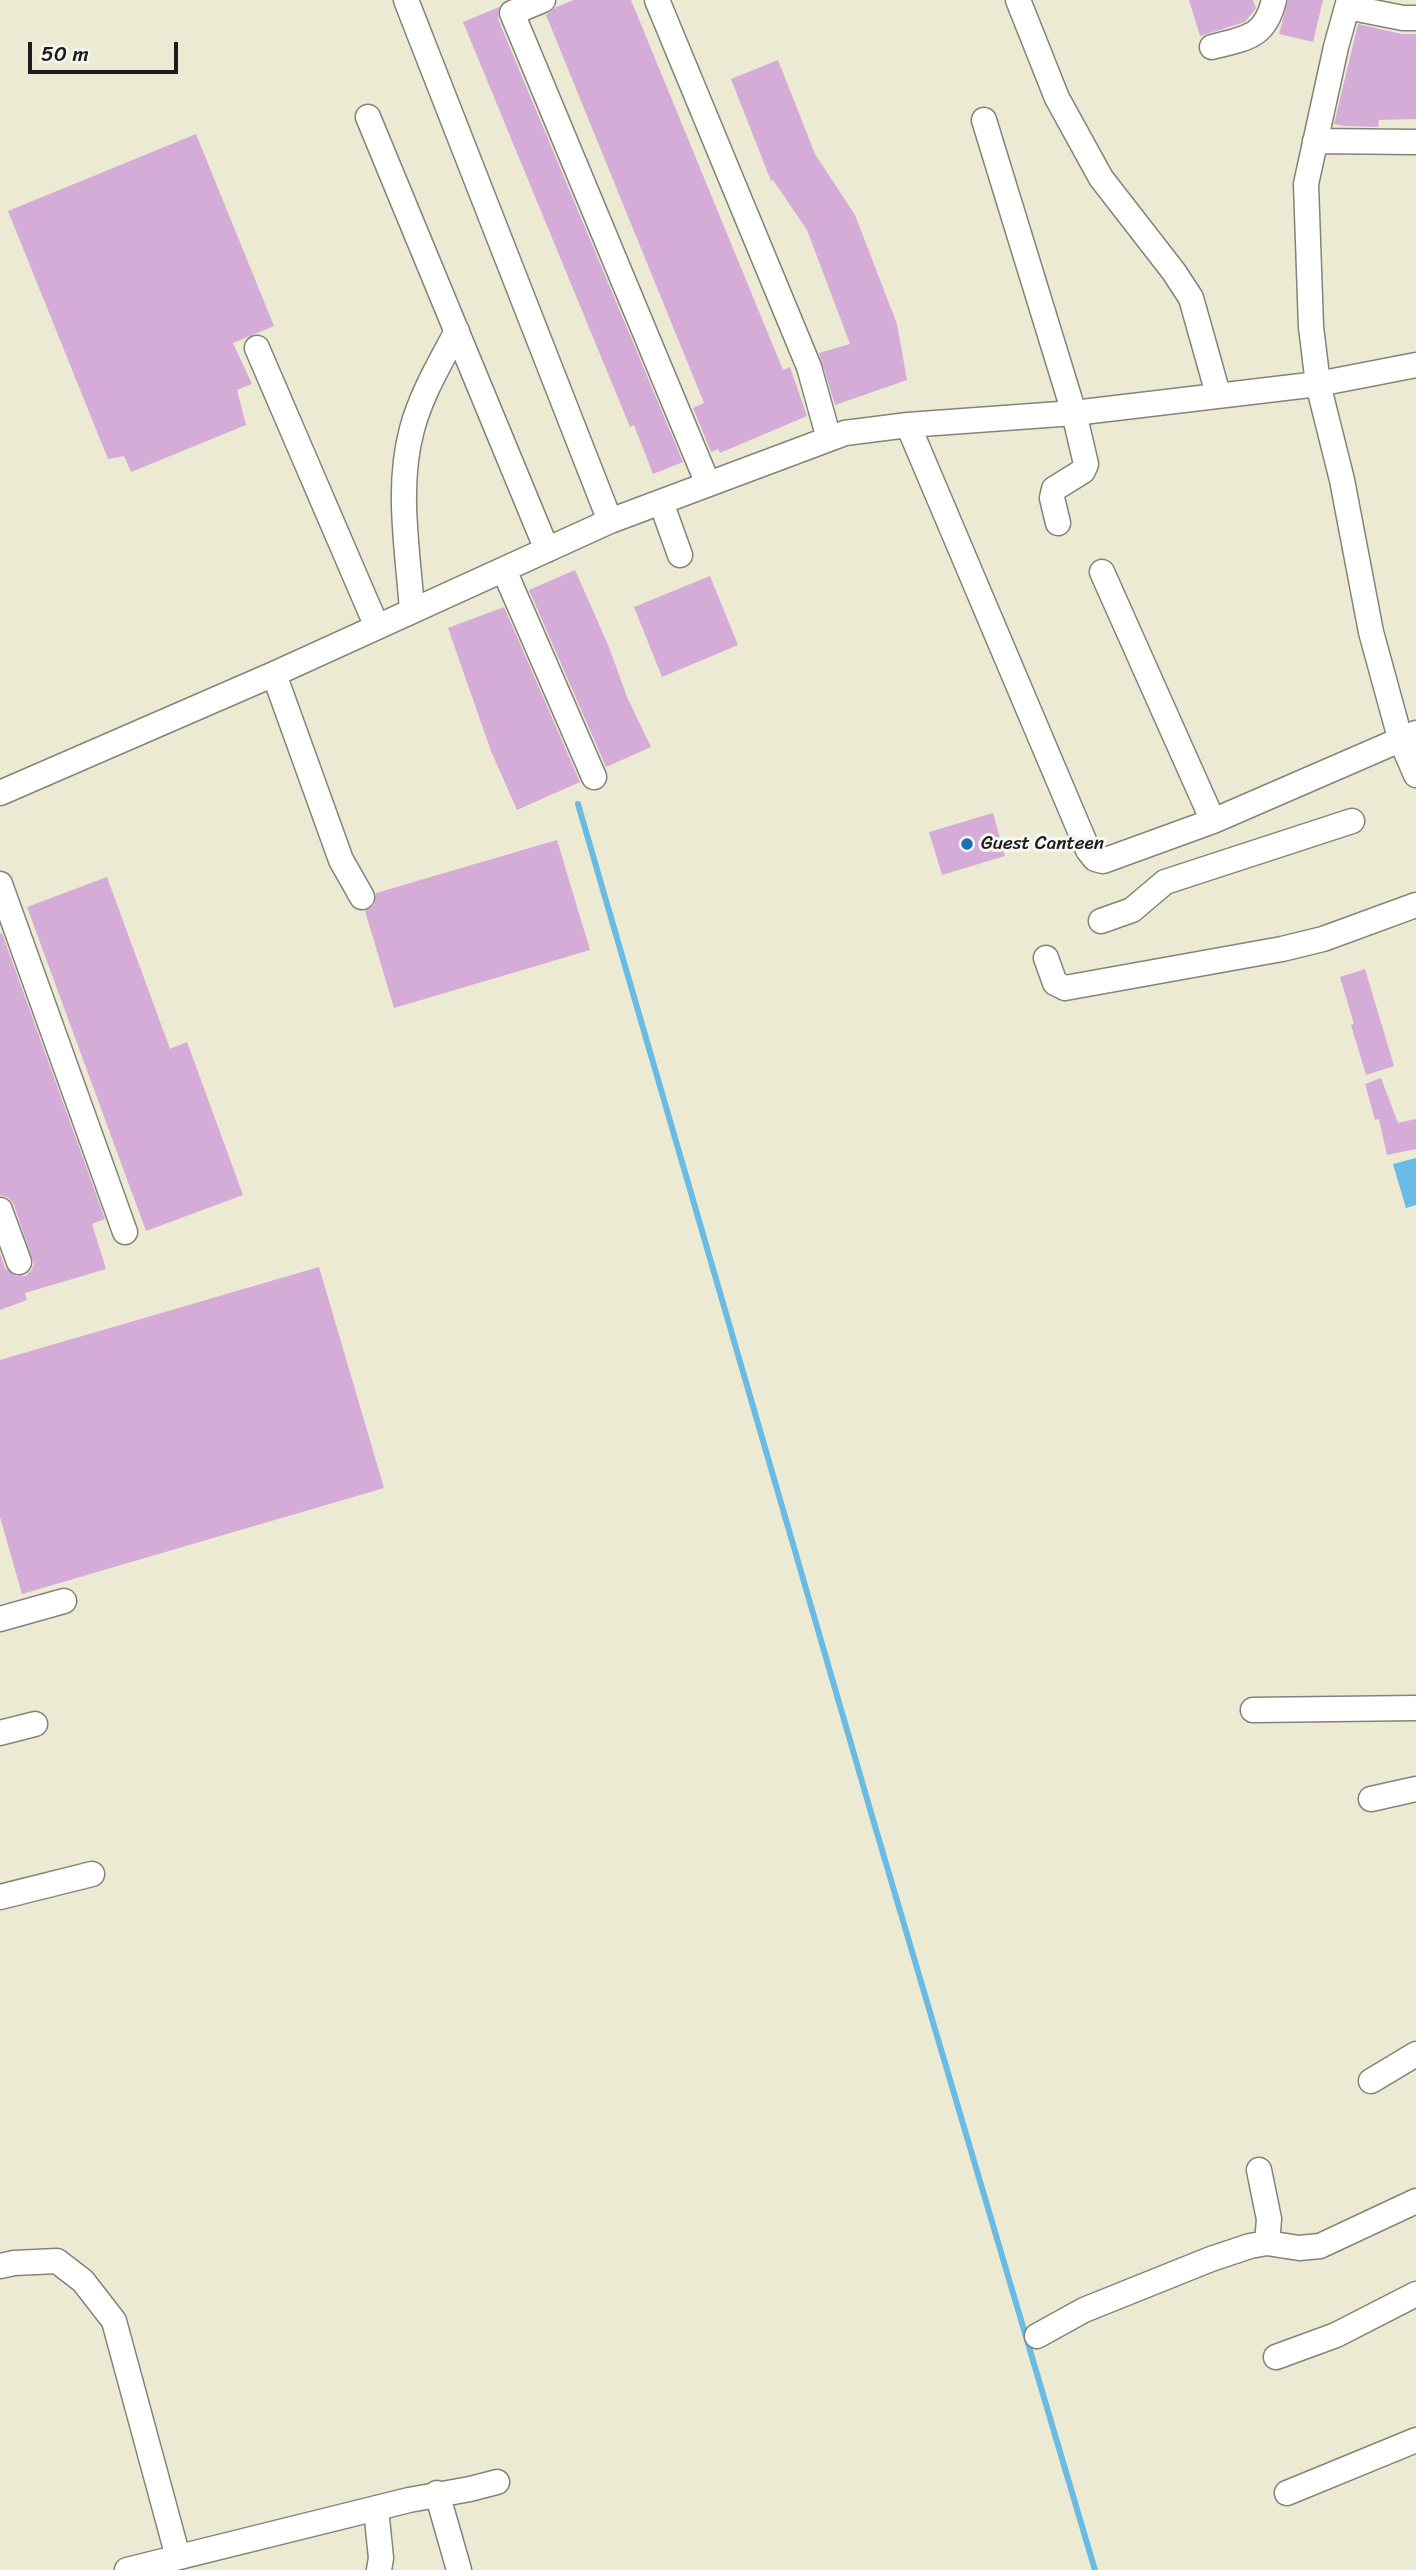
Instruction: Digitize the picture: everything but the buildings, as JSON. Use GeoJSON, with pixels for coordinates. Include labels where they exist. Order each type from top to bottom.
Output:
{"type":"FeatureCollection","features":[{"type":"Feature","properties":{"kind":"street"},"geometry":{"type":"LineString","coordinates":[[406,0],[610,521]]}},
{"type":"Feature","properties":{"kind":"street"},"geometry":{"type":"LineString","coordinates":[[543,0],[512,13],[708,484]]}},
{"type":"Feature","properties":{"kind":"street"},"geometry":{"type":"LineString","coordinates":[[657,0],[809,367],[829,439]]}},
{"type":"Feature","properties":{"kind":"street"},"geometry":{"type":"LineString","coordinates":[[1018,0],[1057,98],[1101,178],[1191,298],[1219,394]]}},
{"type":"Feature","properties":{"kind":"street"},"geometry":{"type":"LineString","coordinates":[[1212,47],[1250,37],[1262,28],[1270,15],[1274,0]]}},
{"type":"Feature","properties":{"kind":"street"},"geometry":{"type":"LineString","coordinates":[[1416,18],[1403,18],[1348,3],[1306,184],[1311,327],[1318,384],[1342,480],[1371,632],[1408,735],[1416,775]]}},
{"type":"Feature","properties":{"kind":"street"},"geometry":{"type":"LineString","coordinates":[[368,117],[547,550]]}},
{"type":"Feature","properties":{"kind":"street"},"geometry":{"type":"LineString","coordinates":[[984,120],[1074,413],[1086,464],[1083,471],[1054,489],[1052,498],[1058,523]]}},
{"type":"Feature","properties":{"kind":"street"},"geometry":{"type":"LineString","coordinates":[[1315,141],[1416,142]]}},
{"type":"Feature","properties":{"kind":"street"},"geometry":{"type":"LineString","coordinates":[[412,611],[403,489],[412,430],[423,398],[457,331]]}},
{"type":"Feature","properties":{"kind":"street"},"geometry":{"type":"LineString","coordinates":[[257,348],[377,627]]}},
{"type":"Feature","properties":{"kind":"street"},"geometry":{"type":"LineString","coordinates":[[0,793],[274,674],[610,521],[845,433],[908,425],[1074,413],[1318,384],[1416,365]]}},
{"type":"Feature","properties":{"kind":"street"},"geometry":{"type":"LineString","coordinates":[[908,425],[1088,849],[1095,859],[1103,861],[1188,831],[1408,735]]}},
{"type":"Feature","properties":{"kind":"street"},"geometry":{"type":"LineString","coordinates":[[662,502],[680,555]]}},
{"type":"Feature","properties":{"kind":"street"},"geometry":{"type":"LineString","coordinates":[[504,570],[594,777]]}},
{"type":"Feature","properties":{"kind":"street"},"geometry":{"type":"LineString","coordinates":[[1102,572],[1213,821]]}},
{"type":"Feature","properties":{"kind":"street"},"geometry":{"type":"LineString","coordinates":[[274,674],[341,860],[362,897]]}},
{"type":"Feature","properties":{"kind":"street"},"geometry":{"type":"LineString","coordinates":[[1101,920],[1132,910],[1165,882],[1352,821]]}},
{"type":"Feature","properties":{"kind":"street"},"geometry":{"type":"LineString","coordinates":[[1188,831],[1205,867]]}},
{"type":"Feature","properties":{"kind":"street"},"geometry":{"type":"LineString","coordinates":[[0,884],[125,1232]]}},
{"type":"Feature","properties":{"kind":"street"},"geometry":{"type":"LineString","coordinates":[[1046,958],[1055,983],[1065,988],[1322,939],[1416,905]]}},
{"type":"Feature","properties":{"kind":"street"},"geometry":{"type":"LineString","coordinates":[[0,1210],[19,1262]]}},
{"type":"Feature","properties":{"kind":"street"},"geometry":{"type":"LineString","coordinates":[[0,1619],[64,1601]]}},
{"type":"Feature","properties":{"kind":"street"},"geometry":{"type":"LineString","coordinates":[[1253,1710],[1416,1708]]}},
{"type":"Feature","properties":{"kind":"street"},"geometry":{"type":"LineString","coordinates":[[0,1733],[35,1724]]}},
{"type":"Feature","properties":{"kind":"street"},"geometry":{"type":"LineString","coordinates":[[1371,1799],[1416,1789]]}},
{"type":"Feature","properties":{"kind":"street"},"geometry":{"type":"LineString","coordinates":[[0,1897],[92,1874]]}},
{"type":"Feature","properties":{"kind":"street"},"geometry":{"type":"LineString","coordinates":[[1371,2081],[1416,2054]]}},
{"type":"Feature","properties":{"kind":"street"},"geometry":{"type":"LineString","coordinates":[[1259,2170],[1269,2219],[1267,2243]]}},
{"type":"Feature","properties":{"kind":"street"},"geometry":{"type":"LineString","coordinates":[[1037,2336],[1084,2310],[1237,2250],[1267,2243],[1298,2248],[1320,2246],[1416,2201]]}},
{"type":"Feature","properties":{"kind":"street"},"geometry":{"type":"LineString","coordinates":[[0,2266],[57,2261],[83,2281],[114,2321],[178,2557]]}},
{"type":"Feature","properties":{"kind":"street"},"geometry":{"type":"LineString","coordinates":[[1276,2357],[1336,2335],[1416,2294]]}},
{"type":"Feature","properties":{"kind":"street"},"geometry":{"type":"LineString","coordinates":[[1287,2493],[1416,2440]]}},
{"type":"Feature","properties":{"kind":"street"},"geometry":{"type":"LineString","coordinates":[[127,2570],[437,2493],[497,2482]]}},
{"type":"Feature","properties":{"kind":"street"},"geometry":{"type":"LineString","coordinates":[[437,2493],[459,2570]]}},
{"type":"Feature","properties":{"kind":"street"},"geometry":{"type":"LineString","coordinates":[[376,2509],[381,2558],[379,2570]]}},
{"type":"Feature","properties":{"kind":"water"},"geometry":{"type":"Polygon","coordinates":[[[1416,1158],[1416,1205],[1406,1208],[1393,1164],[1416,1158]]]}},
{"type":"Feature","properties":{"kind":"waterway"},"geometry":{"type":"LineString","coordinates":[[578,804],[872,1816],[1095,2570]]}},
{"type":"Feature","properties":{"kind":"place","name":"Guest Canteen"},"geometry":{"type":"Point","coordinates":[967,844]}}]}
